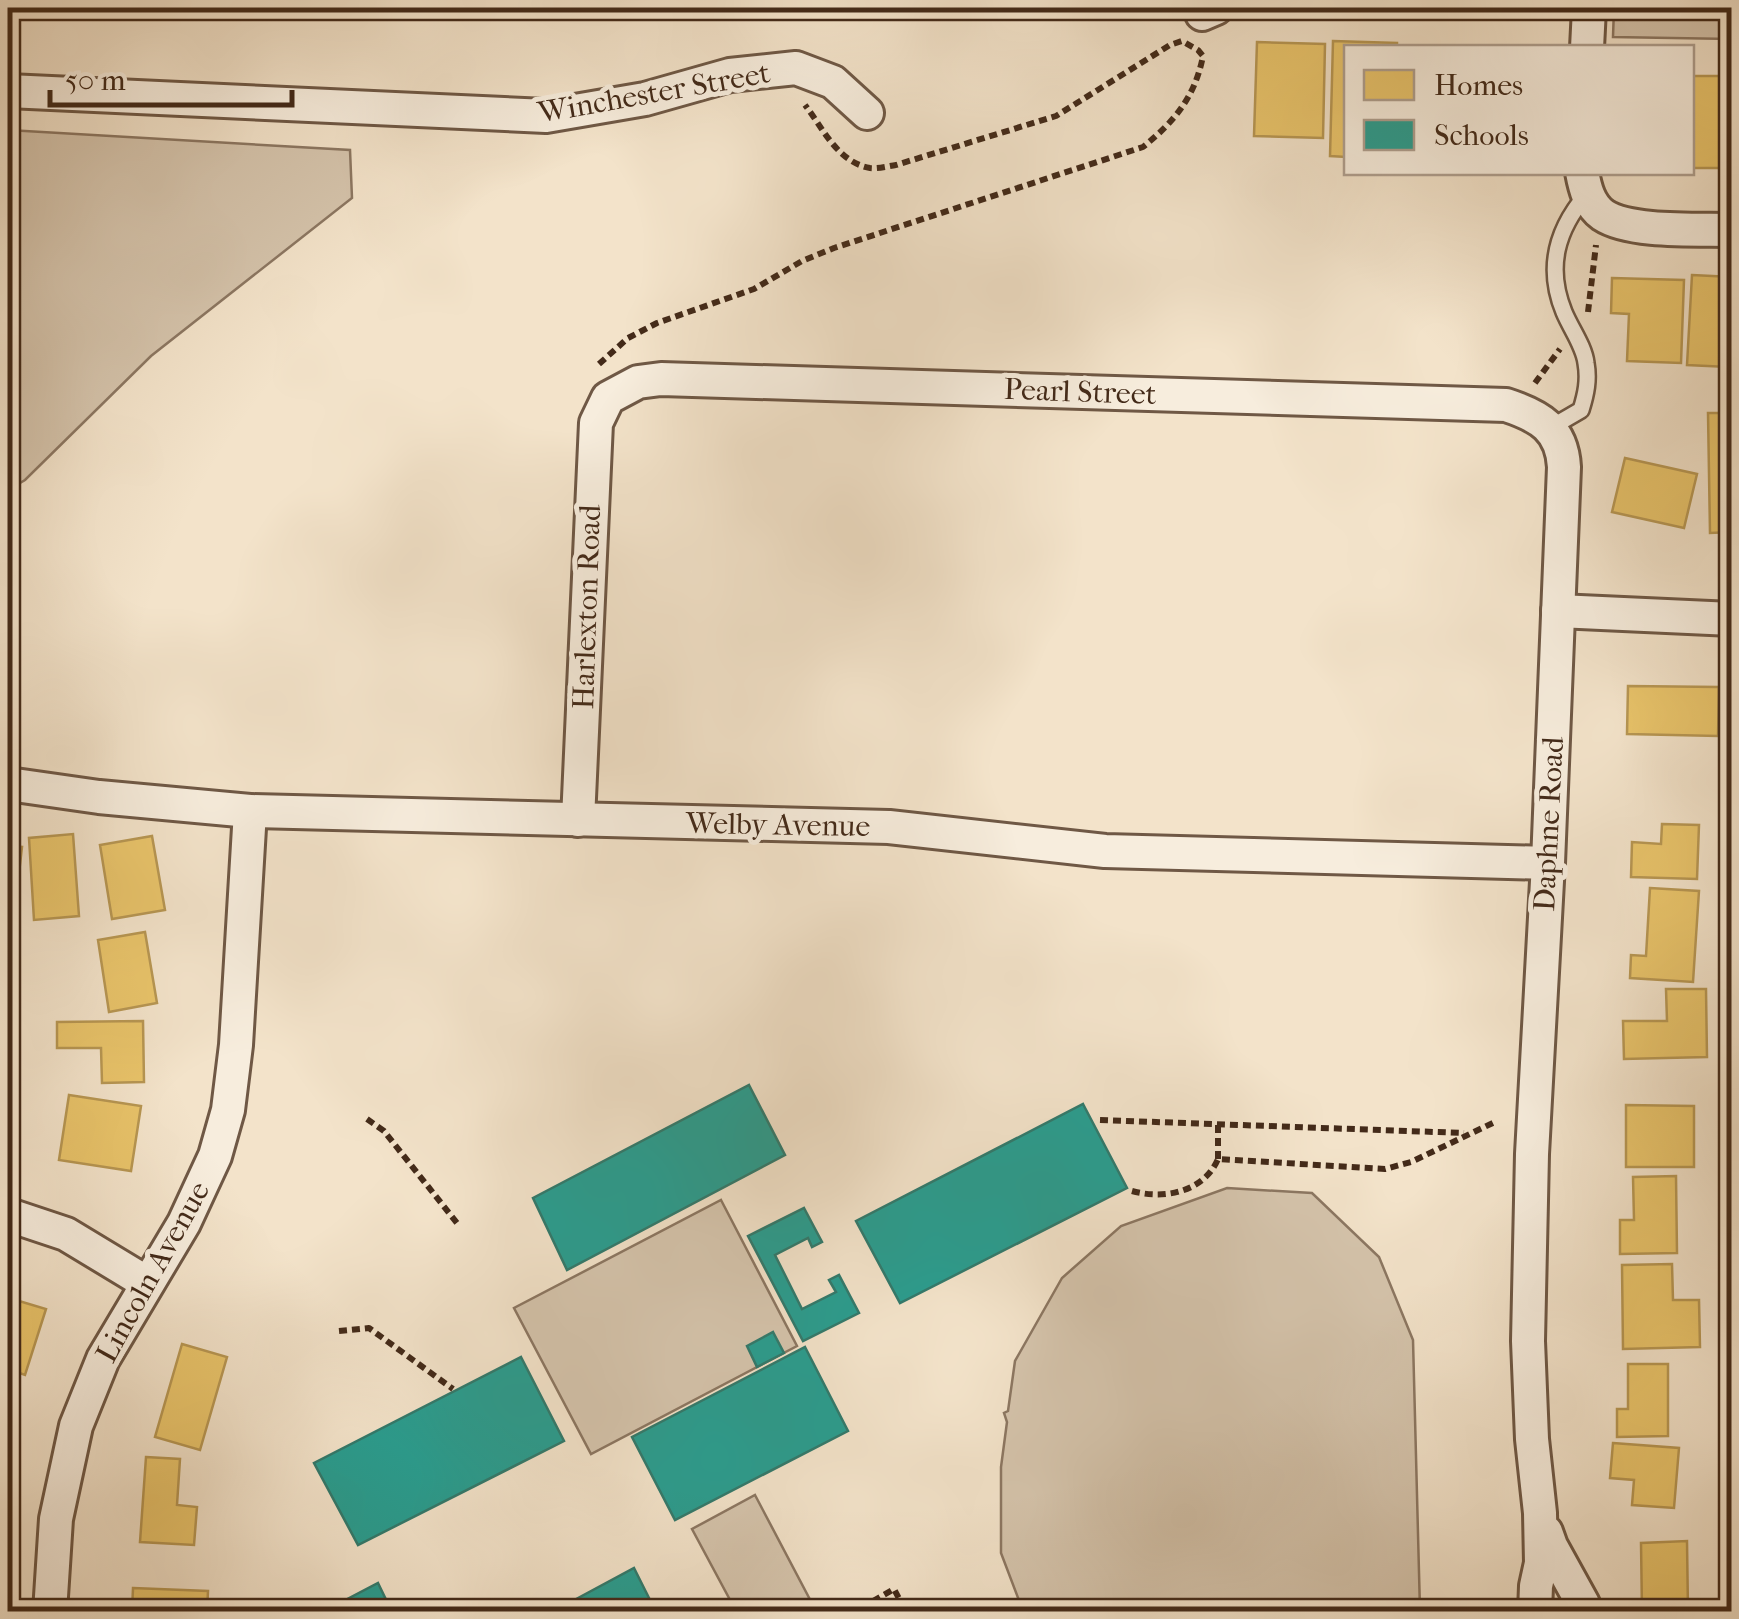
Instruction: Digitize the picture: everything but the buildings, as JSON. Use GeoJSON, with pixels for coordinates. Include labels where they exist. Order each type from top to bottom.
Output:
{"type":"FeatureCollection","features":[{"type":"Feature","properties":{"kind":"street"},"geometry":{"type":"LineString","coordinates":[[1587,45],[1589,8]]}},
{"type":"Feature","properties":{"kind":"street","name":"Winchester Street"},"geometry":{"type":"LineString","coordinates":[[8,92],[546,116],[645,99],[730,76],[796,68],[834,82],[867,113]]}},
{"type":"Feature","properties":{"kind":"street"},"geometry":{"type":"LineString","coordinates":[[1584,183],[1602,214],[1630,226],[1732,230]]}},
{"type":"Feature","properties":{"kind":"street","name":"Pearl Street"},"geometry":{"type":"LineString","coordinates":[[601,384],[661,379],[1506,405],[1529,412],[1550,428]]}},
{"type":"Feature","properties":{"kind":"street","name":"Harlexton Road"},"geometry":{"type":"LineString","coordinates":[[578,820],[594,441],[601,384]]}},
{"type":"Feature","properties":{"kind":"street","name":"Daphne Road"},"geometry":{"type":"LineString","coordinates":[[1535,1612],[1542,1563],[1528,1341],[1532,1154],[1564,467],[1563,448],[1550,428]]}},
{"type":"Feature","properties":{"kind":"street"},"geometry":{"type":"LineString","coordinates":[[1558,611],[1732,619]]}},
{"type":"Feature","properties":{"kind":"street","name":"Welby Avenue"},"geometry":{"type":"LineString","coordinates":[[8,784],[250,811],[888,828],[1106,850],[1548,863]]}},
{"type":"Feature","properties":{"kind":"street","name":"Lincoln Avenue"},"geometry":{"type":"LineString","coordinates":[[50,1612],[56,1519],[76,1426],[103,1359],[184,1223],[216,1156],[228,1110],[236,1046],[250,811]]}},
{"type":"Feature","properties":{"kind":"street"},"geometry":{"type":"LineString","coordinates":[[8,1217],[66,1234],[148,1282]]}},
{"type":"Feature","properties":{"kind":"street","name":"Daphne Road"},"geometry":{"type":"LineString","coordinates":[[1540,1513],[1551,1546],[1584,1612]]}},
{"type":"Feature","properties":{"kind":"lane"},"geometry":{"type":"LineString","coordinates":[[1550,428],[1581,410],[1588,387],[1586,360],[1563,308],[1554,275],[1559,238],[1584,183]]}},
{"type":"Feature","properties":{"kind":"path"},"geometry":{"type":"LineString","coordinates":[[601,384],[628,338],[657,323],[754,289],[818,254],[1143,147],[1177,117],[1193,92],[1202,56],[1182,41],[1170,45],[1056,116],[896,166],[871,168],[847,158],[796,98]]}},
{"type":"Feature","properties":{"kind":"path"},"geometry":{"type":"LineString","coordinates":[[366,1118],[384,1131],[456,1223]]}},
{"type":"Feature","properties":{"kind":"path"},"geometry":{"type":"LineString","coordinates":[[1100,1120],[1460,1134],[1475,1130]]}},
{"type":"Feature","properties":{"kind":"path"},"geometry":{"type":"LineString","coordinates":[[1218,1159],[1385,1170],[1411,1162],[1496,1121]]}},
{"type":"Feature","properties":{"kind":"path"},"geometry":{"type":"LineString","coordinates":[[1132,1191],[1151,1196],[1193,1188],[1216,1165],[1218,1125]]}},
{"type":"Feature","properties":{"kind":"path"},"geometry":{"type":"LineString","coordinates":[[339,1331],[369,1328],[453,1389]]}},
{"type":"Feature","properties":{"kind":"path"},"geometry":{"type":"LineString","coordinates":[[873,1601],[894,1589],[906,1612]]}},
{"type":"Feature","properties":{"kind":"shaded area"},"geometry":{"type":"Polygon","coordinates":[[[1614,8],[1731,8],[1731,39],[1613,37],[1614,8]]]}},
{"type":"Feature","properties":{"kind":"shaded area"},"geometry":{"type":"Polygon","coordinates":[[[8,130],[350,150],[352,198],[151,356],[25,480],[8,490],[8,130]]]}},
{"type":"Feature","properties":{"kind":"shaded area"},"geometry":{"type":"Polygon","coordinates":[[[1227,1188],[1312,1193],[1379,1257],[1413,1340],[1420,1611],[1023,1611],[1001,1553],[1001,1467],[1007,1422],[1004,1413],[1008,1411],[1015,1361],[1062,1278],[1121,1226],[1227,1188]]]}},
{"type":"Feature","properties":{"kind":"shaded area"},"geometry":{"type":"Polygon","coordinates":[[[721,1200],[797,1346],[591,1454],[514,1308],[721,1200]]]}},
{"type":"Feature","properties":{"kind":"shaded area"},"geometry":{"type":"Polygon","coordinates":[[[755,1495],[816,1611],[736,1611],[692,1529],[755,1495]]]}}]}
